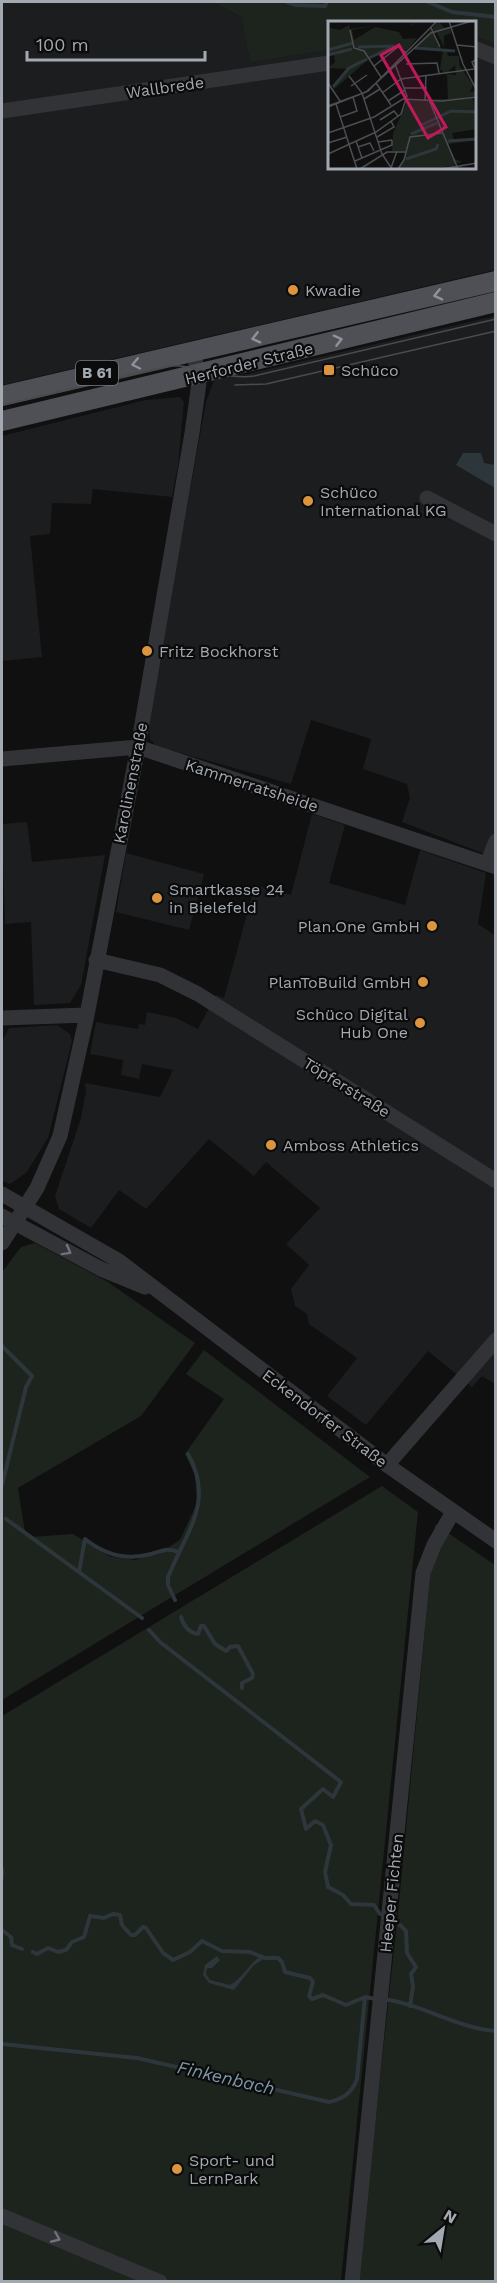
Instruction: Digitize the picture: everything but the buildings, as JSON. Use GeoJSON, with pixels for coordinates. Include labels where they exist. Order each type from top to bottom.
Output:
{"type":"FeatureCollection","features":[{"type":"Feature","properties":{"kind":"main road","name":"Herforder Straße"},"geometry":{"type":"LineString","coordinates":[[2,396],[495,281]]}},
{"type":"Feature","properties":{"kind":"main road","name":"Herforder Straße"},"geometry":{"type":"LineString","coordinates":[[2,422],[495,302]]}},
{"type":"Feature","properties":{"kind":"street"},"geometry":{"type":"LineString","coordinates":[[476,49],[495,57]]}},
{"type":"Feature","properties":{"kind":"street","name":"Wallbrede"},"geometry":{"type":"LineString","coordinates":[[2,111],[328,63]]}},
{"type":"Feature","properties":{"kind":"street","name":"Karolinenstraße"},"geometry":{"type":"LineString","coordinates":[[2,1243],[26,1206],[60,1136],[87,1015],[138,747],[186,470],[199,375],[194,352]]}},
{"type":"Feature","properties":{"kind":"street"},"geometry":{"type":"LineString","coordinates":[[427,498],[495,534]]}},
{"type":"Feature","properties":{"kind":"street","name":"Kammerratsheide"},"geometry":{"type":"LineString","coordinates":[[2,759],[138,747],[491,865]]}},
{"type":"Feature","properties":{"kind":"street"},"geometry":{"type":"LineString","coordinates":[[491,865],[495,841]]}},
{"type":"Feature","properties":{"kind":"street","name":"Töpferstraße"},"geometry":{"type":"LineString","coordinates":[[96,960],[160,975],[198,994],[495,1180]]}},
{"type":"Feature","properties":{"kind":"street"},"geometry":{"type":"LineString","coordinates":[[2,1018],[87,1015]]}},
{"type":"Feature","properties":{"kind":"street","name":"Eckendorfer Straße"},"geometry":{"type":"LineString","coordinates":[[2,1194],[119,1262],[387,1465],[495,1541]]}},
{"type":"Feature","properties":{"kind":"street","name":"Eckendorfer Straße"},"geometry":{"type":"LineString","coordinates":[[2,1216],[100,1269],[156,1292]]}},
{"type":"Feature","properties":{"kind":"street"},"geometry":{"type":"LineString","coordinates":[[387,1465],[495,1340]]}},
{"type":"Feature","properties":{"kind":"street","name":"Heeper Fichten"},"geometry":{"type":"LineString","coordinates":[[352,2282],[423,1573],[434,1545],[453,1512]]}},
{"type":"Feature","properties":{"kind":"street"},"geometry":{"type":"LineString","coordinates":[[2,2216],[160,2282]]}},
{"type":"Feature","properties":{"kind":"shaded area"},"geometry":{"type":"Polygon","coordinates":[[[2,2],[212,2],[241,17],[250,61],[328,50],[328,170],[476,170],[476,36],[495,44],[495,270],[2,385],[2,2]]]}},
{"type":"Feature","properties":{"kind":"shaded area"},"geometry":{"type":"Polygon","coordinates":[[[212,2],[495,2],[495,44],[476,36],[476,21],[328,21],[328,50],[250,62],[241,17],[212,2]]]}},
{"type":"Feature","properties":{"kind":"shaded area"},"geometry":{"type":"Polygon","coordinates":[[[495,316],[495,858],[402,822],[410,798],[407,784],[363,769],[371,739],[311,720],[291,784],[156,746],[150,739],[148,722],[206,402],[215,378],[248,374],[495,316]]]}},
{"type":"Feature","properties":{"kind":"shaded area"},"geometry":{"type":"Polygon","coordinates":[[[180,397],[184,402],[178,465],[172,497],[93,489],[91,504],[52,503],[50,534],[30,536],[42,657],[2,661],[2,436],[146,400],[180,397]]]}},
{"type":"Feature","properties":{"kind":"shaded area"},"geometry":{"type":"Polygon","coordinates":[[[463,453],[481,453],[484,463],[495,465],[495,488],[456,465],[463,453]]]}},
{"type":"Feature","properties":{"kind":"shaded area"},"geometry":{"type":"Polygon","coordinates":[[[312,814],[345,825],[329,883],[405,905],[420,850],[486,873],[478,924],[496,936],[495,1384],[482,1376],[472,1387],[428,1351],[366,1425],[327,1396],[357,1358],[309,1324],[307,1314],[295,1306],[291,1289],[309,1265],[286,1244],[320,1208],[266,1162],[254,1176],[209,1139],[146,1209],[119,1190],[91,1228],[59,1209],[55,1196],[81,1118],[86,1091],[85,1083],[160,1097],[173,1070],[142,1064],[139,1079],[121,1075],[123,1060],[90,1054],[96,1022],[138,1029],[139,1024],[145,1025],[147,1012],[176,1018],[198,1029],[216,995],[224,998],[255,885],[291,895],[312,814]]]}},
{"type":"Feature","properties":{"kind":"shaded area"},"geometry":{"type":"Polygon","coordinates":[[[27,822],[32,862],[105,855],[81,985],[70,1003],[34,1005],[31,922],[5,924],[2,824],[27,822]]]}},
{"type":"Feature","properties":{"kind":"shaded area"},"geometry":{"type":"Polygon","coordinates":[[[126,853],[204,874],[189,930],[116,912],[126,853]]]}},
{"type":"Feature","properties":{"kind":"shaded area"},"geometry":{"type":"Polygon","coordinates":[[[57,1025],[70,1034],[72,1041],[48,1138],[26,1173],[10,1184],[2,1181],[2,1041],[9,1028],[57,1025]]]}},
{"type":"Feature","properties":{"kind":"shaded area"},"geometry":{"type":"Polygon","coordinates":[[[35,1243],[108,1282],[195,1343],[141,1416],[18,1488],[25,1532],[31,1537],[73,1534],[109,1556],[135,1560],[160,1553],[180,1540],[197,1503],[195,1475],[185,1454],[224,1399],[186,1374],[204,1350],[370,1477],[2,1700],[2,1272],[21,1247],[35,1243]]]}},
{"type":"Feature","properties":{"kind":"shaded area"},"geometry":{"type":"Polygon","coordinates":[[[382,1486],[418,1512],[341,2281],[2,2282],[2,1716],[382,1486]]]}},
{"type":"Feature","properties":{"kind":"shaded area"},"geometry":{"type":"Polygon","coordinates":[[[435,1524],[495,1565],[495,2281],[358,2282],[398,1913],[435,1524]]]}},
{"type":"Feature","properties":{"kind":"shaded area"},"geometry":{"type":"Polygon","coordinates":[[[217,1956],[220,1960],[212,1968],[207,1968],[206,1974],[210,1980],[230,1985],[257,1959],[261,1956],[265,1958],[253,1966],[234,1990],[209,1983],[203,1975],[205,1965],[217,1956]]]}},
{"type":"Feature","properties":{"kind":"waterway"},"geometry":{"type":"LineString","coordinates":[[287,2],[296,5],[325,6],[327,2]]}},
{"type":"Feature","properties":{"kind":"waterway"},"geometry":{"type":"LineString","coordinates":[[428,2],[452,12],[496,17]]}},
{"type":"Feature","properties":{"kind":"waterway"},"geometry":{"type":"LineString","coordinates":[[2,1346],[32,1376],[26,1387],[2,1485]]}},
{"type":"Feature","properties":{"kind":"waterway"},"geometry":{"type":"LineString","coordinates":[[175,1600],[168,1585],[168,1577],[195,1517],[198,1502],[199,1487],[196,1471],[188,1454]]}},
{"type":"Feature","properties":{"kind":"waterway"},"geometry":{"type":"LineString","coordinates":[[6,1519],[142,1618]]}},
{"type":"Feature","properties":{"kind":"waterway"},"geometry":{"type":"LineString","coordinates":[[79,1572],[85,1539],[108,1553],[124,1557],[142,1556],[168,1550],[178,1552]]}},
{"type":"Feature","properties":{"kind":"waterway"},"geometry":{"type":"LineString","coordinates":[[181,1617],[183,1623],[192,1632],[198,1634],[201,1626],[204,1626],[215,1644],[226,1651],[230,1647],[238,1646],[253,1674],[252,1678],[242,1683],[242,1688]]}},
{"type":"Feature","properties":{"kind":"waterway"},"geometry":{"type":"LineString","coordinates":[[149,1630],[160,1642],[341,1782],[333,1797],[323,1789],[301,1809],[306,1829],[315,1821],[323,1825],[331,1845],[325,1872],[328,1887],[343,1895],[351,1904],[374,1905],[380,1914]]}},
{"type":"Feature","properties":{"kind":"waterway","name":"Finkenbach"},"geometry":{"type":"LineString","coordinates":[[2,1869],[2,1878]]}},
{"type":"Feature","properties":{"kind":"waterway","name":"Finkenbach"},"geometry":{"type":"LineString","coordinates":[[33,1952],[37,1954],[48,1948],[58,1952],[66,1950],[72,1942],[84,1937],[90,1916],[104,1918],[113,1914],[120,1915],[122,1925],[131,1935],[135,1935],[143,1927],[146,1928],[163,1953],[173,1960],[190,1952],[202,1941],[222,1951],[250,1952],[265,1958],[278,1958],[285,1972],[310,1978],[313,1982],[309,1996],[312,1999],[323,1995],[346,2005],[365,1997],[376,1999]]}},
{"type":"Feature","properties":{"kind":"waterway"},"geometry":{"type":"LineString","coordinates":[[400,1925],[406,1931],[407,1953],[416,1967],[411,1974],[413,1986],[410,2006]]}},
{"type":"Feature","properties":{"kind":"waterway","name":"Finkenbach"},"geometry":{"type":"LineString","coordinates":[[2,1930],[11,1937],[12,1945],[22,1949]]}},
{"type":"Feature","properties":{"kind":"waterway","name":"Finkenbach"},"geometry":{"type":"LineString","coordinates":[[2,2044],[137,2058],[329,2102],[346,2095],[357,2079],[365,1997]]}},
{"type":"Feature","properties":{"kind":"waterway","name":"Finkenbach"},"geometry":{"type":"LineString","coordinates":[[383,1999],[481,2029],[496,2031]]}},
{"type":"Feature","properties":{"kind":"tram line"},"geometry":{"type":"LineString","coordinates":[[2,405],[169,366],[190,367],[232,376],[254,376],[496,319]]}},
{"type":"Feature","properties":{"kind":"tram line"},"geometry":{"type":"LineString","coordinates":[[235,385],[266,384],[496,331]]}},
{"type":"Feature","properties":{"kind":"place","name":"Kwadie"},"geometry":{"type":"Point","coordinates":[293,290]}},
{"type":"Feature","properties":{"kind":"place","name":"Schüco"},"geometry":{"type":"Point","coordinates":[329,370]}},
{"type":"Feature","properties":{"kind":"place","name":"Schüco International KG"},"geometry":{"type":"Point","coordinates":[308,501]}},
{"type":"Feature","properties":{"kind":"place","name":"Fritz Bockhorst"},"geometry":{"type":"Point","coordinates":[147,651]}},
{"type":"Feature","properties":{"kind":"place","name":"Smartkasse 24 in Bielefeld"},"geometry":{"type":"Point","coordinates":[157,898]}},
{"type":"Feature","properties":{"kind":"place","name":"Plan.One GmbH"},"geometry":{"type":"Point","coordinates":[432,926]}},
{"type":"Feature","properties":{"kind":"place","name":"PlanToBuild GmbH"},"geometry":{"type":"Point","coordinates":[423,982]}},
{"type":"Feature","properties":{"kind":"place","name":"Schüco Digital Hub One"},"geometry":{"type":"Point","coordinates":[420,1023]}},
{"type":"Feature","properties":{"kind":"place","name":"Amboss Athletics"},"geometry":{"type":"Point","coordinates":[271,1145]}},
{"type":"Feature","properties":{"kind":"place","name":"Sport- und LernPark"},"geometry":{"type":"Point","coordinates":[177,2169]}}]}
